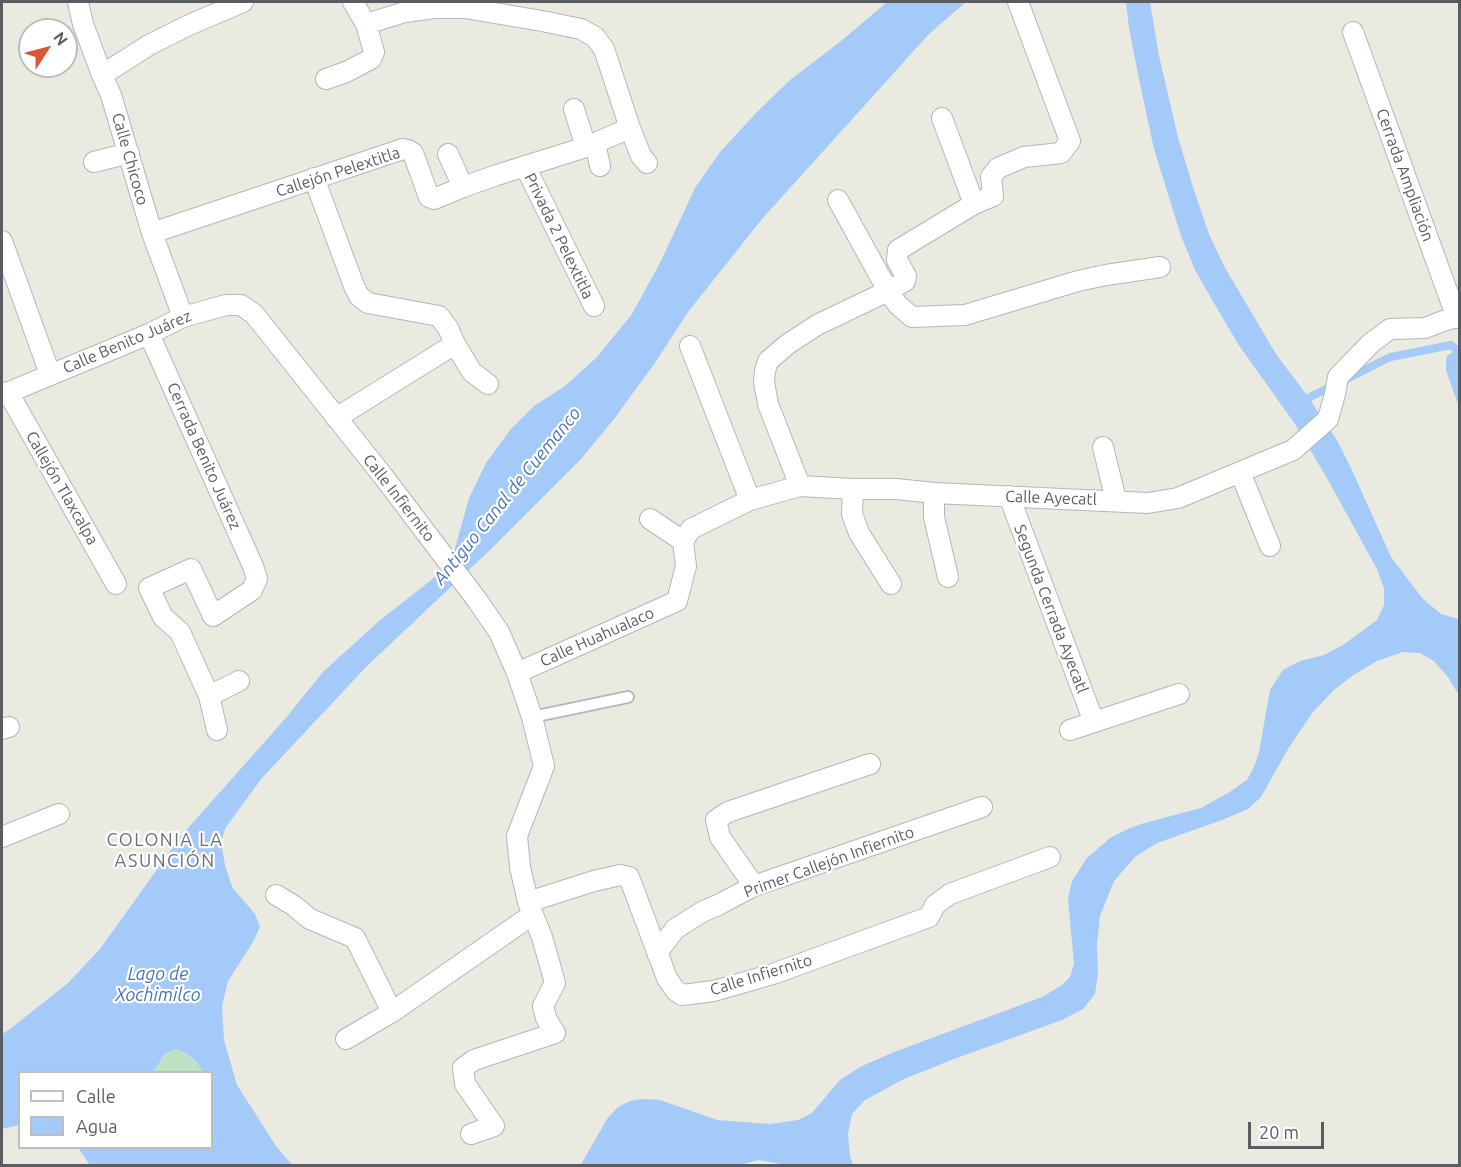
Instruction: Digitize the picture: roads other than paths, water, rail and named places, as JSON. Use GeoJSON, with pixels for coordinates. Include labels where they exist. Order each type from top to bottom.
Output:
{"type":"FeatureCollection","features":[{"type":"Feature","properties":{"kind":"street","name":"Calle Chicoco"},"geometry":{"type":"LineString","coordinates":[[78,2],[82,24],[111,95],[152,233],[183,317]]}},
{"type":"Feature","properties":{"kind":"street"},"geometry":{"type":"LineString","coordinates":[[102,75],[149,45],[243,2]]}},
{"type":"Feature","properties":{"kind":"street"},"geometry":{"type":"LineString","coordinates":[[326,79],[371,59],[374,52],[366,24],[353,2]]}},
{"type":"Feature","properties":{"kind":"street"},"geometry":{"type":"LineString","coordinates":[[800,486],[768,404],[764,382],[768,361],[788,344],[818,325],[905,281],[906,276],[897,260],[897,250],[974,204],[993,196],[991,177],[998,168],[1024,157],[1061,153],[1070,141],[1018,2]]}},
{"type":"Feature","properties":{"kind":"street"},"geometry":{"type":"LineString","coordinates":[[366,24],[405,12],[435,8],[465,8],[581,29],[594,37],[604,49],[630,128],[641,156],[647,163]]}},
{"type":"Feature","properties":{"kind":"street","name":"Cerrada Ampliación"},"geometry":{"type":"LineString","coordinates":[[1353,32],[1458,317]]}},
{"type":"Feature","properties":{"kind":"street"},"geometry":{"type":"LineString","coordinates":[[574,109],[600,166]]}},
{"type":"Feature","properties":{"kind":"street"},"geometry":{"type":"LineString","coordinates":[[942,118],[974,204]]}},
{"type":"Feature","properties":{"kind":"street","name":"Callejón Pelextitla"},"geometry":{"type":"LineString","coordinates":[[152,233],[403,149],[413,153],[429,198],[434,199],[463,187],[591,145],[630,128]]}},
{"type":"Feature","properties":{"kind":"street"},"geometry":{"type":"LineString","coordinates":[[94,162],[129,153]]}},
{"type":"Feature","properties":{"kind":"street"},"geometry":{"type":"LineString","coordinates":[[448,154],[463,187]]}},
{"type":"Feature","properties":{"kind":"street","name":"Privada 2 Pelextitla"},"geometry":{"type":"LineString","coordinates":[[525,166],[594,306]]}},
{"type":"Feature","properties":{"kind":"street"},"geometry":{"type":"LineString","coordinates":[[314,178],[359,296],[368,303],[439,316],[472,372],[488,384]]}},
{"type":"Feature","properties":{"kind":"street"},"geometry":{"type":"LineString","coordinates":[[838,200],[888,291],[898,305],[912,317],[965,315],[1106,274],[1160,267]]}},
{"type":"Feature","properties":{"kind":"street"},"geometry":{"type":"LineString","coordinates":[[2,241],[50,374]]}},
{"type":"Feature","properties":{"kind":"street","name":"Calle Benito Juárez"},"geometry":{"type":"LineString","coordinates":[[5,394],[149,334],[183,317],[226,305],[241,305],[254,314]]}},
{"type":"Feature","properties":{"kind":"street","name":"Calle Infiernito"},"geometry":{"type":"LineString","coordinates":[[254,314],[427,534],[499,632],[517,673],[532,717],[544,766],[517,836],[520,867],[530,908],[542,938],[555,983],[543,1006],[546,1018],[555,1033],[474,1060],[463,1068],[465,1084],[494,1126],[471,1134]]}},
{"type":"Feature","properties":{"kind":"street","name":"Calle Ayecatl"},"geometry":{"type":"LineString","coordinates":[[683,541],[691,529],[750,500],[800,486],[1148,503],[1178,498],[1293,450],[1328,419],[1337,385],[1371,343],[1390,329],[1425,328],[1458,317]]}},
{"type":"Feature","properties":{"kind":"street","name":"Cerrada Benito Juárez"},"geometry":{"type":"LineString","coordinates":[[149,334],[257,579],[252,590],[213,616],[191,569],[149,588],[163,617],[180,632],[208,696]]}},
{"type":"Feature","properties":{"kind":"street"},"geometry":{"type":"LineString","coordinates":[[336,418],[455,344]]}},
{"type":"Feature","properties":{"kind":"street"},"geometry":{"type":"LineString","coordinates":[[690,346],[750,500]]}},
{"type":"Feature","properties":{"kind":"street","name":"Callejón Tlaxcalpa"},"geometry":{"type":"LineString","coordinates":[[5,394],[116,585]]}},
{"type":"Feature","properties":{"kind":"street"},"geometry":{"type":"LineString","coordinates":[[1103,447],[1116,500]]}},
{"type":"Feature","properties":{"kind":"street"},"geometry":{"type":"LineString","coordinates":[[1240,472],[1270,546]]}},
{"type":"Feature","properties":{"kind":"street"},"geometry":{"type":"LineString","coordinates":[[853,489],[852,514],[859,532],[891,584]]}},
{"type":"Feature","properties":{"kind":"street"},"geometry":{"type":"LineString","coordinates":[[934,493],[934,517],[948,577]]}},
{"type":"Feature","properties":{"kind":"street","name":"Segunda Cerrada Ayecatl"},"geometry":{"type":"LineString","coordinates":[[1009,496],[1094,722]]}},
{"type":"Feature","properties":{"kind":"street"},"geometry":{"type":"LineString","coordinates":[[651,519],[683,541]]}},
{"type":"Feature","properties":{"kind":"street","name":"Calle Huahualaco"},"geometry":{"type":"LineString","coordinates":[[517,673],[677,601],[686,566],[683,541]]}},
{"type":"Feature","properties":{"kind":"street"},"geometry":{"type":"LineString","coordinates":[[217,730],[208,696],[239,681]]}},
{"type":"Feature","properties":{"kind":"street"},"geometry":{"type":"LineString","coordinates":[[1070,730],[1179,694]]}},
{"type":"Feature","properties":{"kind":"street"},"geometry":{"type":"LineString","coordinates":[[754,886],[720,837],[716,820],[728,812],[870,764]]}},
{"type":"Feature","properties":{"kind":"street","name":"Primer Callejón Infiernito"},"geometry":{"type":"LineString","coordinates":[[657,953],[675,929],[702,912],[754,886],[982,807]]}},
{"type":"Feature","properties":{"kind":"street"},"geometry":{"type":"LineString","coordinates":[[2,837],[59,814]]}},
{"type":"Feature","properties":{"kind":"street","name":"Calle Infiernito"},"geometry":{"type":"LineString","coordinates":[[530,908],[594,881],[620,875],[629,877],[667,978],[675,990],[682,995],[714,992],[773,974],[929,917],[935,905],[950,894],[1050,857]]}},
{"type":"Feature","properties":{"kind":"street"},"geometry":{"type":"LineString","coordinates":[[276,895],[310,919],[356,938],[392,1012]]}},
{"type":"Feature","properties":{"kind":"street"},"geometry":{"type":"LineString","coordinates":[[346,1039],[392,1012],[530,908]]}},
{"type":"Feature","properties":{"kind":"lane"},"geometry":{"type":"LineString","coordinates":[[532,717],[628,696]]}},
{"type":"Feature","properties":{"kind":"water","name":"Lago de Xochimilco"},"geometry":{"type":"Polygon","coordinates":[[[887,2],[966,2],[929,34],[762,219],[688,312],[655,363],[614,419],[580,460],[489,551],[367,666],[262,778],[226,827],[221,841],[232,887],[255,914],[260,927],[228,981],[222,1006],[224,1040],[237,1085],[276,1146],[292,1165],[90,1165],[79,1149],[213,1149],[213,1071],[202,1071],[196,1061],[184,1052],[175,1049],[165,1054],[154,1071],[18,1071],[18,1125],[2,1129],[2,1034],[68,983],[100,949],[181,836],[285,719],[323,672],[379,621],[445,567],[454,552],[469,498],[486,463],[511,429],[534,406],[565,386],[597,357],[632,314],[661,261],[695,188],[720,152],[790,80],[887,2]]]}},
{"type":"Feature","properties":{"kind":"water"},"geometry":{"type":"Polygon","coordinates":[[[1126,2],[1150,2],[1159,56],[1178,137],[1209,234],[1224,266],[1276,354],[1338,442],[1391,557],[1423,599],[1441,614],[1459,619],[1459,695],[1448,677],[1434,661],[1420,653],[1403,652],[1377,661],[1352,676],[1334,690],[1313,712],[1288,749],[1261,797],[1248,809],[1157,843],[1136,856],[1114,881],[1100,916],[1095,994],[1083,1009],[1062,1020],[904,1079],[865,1100],[852,1114],[848,1134],[853,1165],[786,1165],[759,1160],[735,1166],[580,1166],[607,1119],[618,1107],[630,1101],[660,1100],[717,1120],[770,1124],[798,1120],[812,1113],[840,1080],[860,1067],[1042,997],[1062,985],[1070,977],[1074,964],[1068,898],[1072,881],[1087,858],[1110,838],[1128,829],[1201,808],[1247,780],[1259,752],[1270,690],[1283,670],[1300,661],[1324,655],[1343,645],[1377,620],[1384,605],[1384,588],[1377,569],[1295,424],[1238,344],[1195,270],[1181,236],[1154,149],[1129,28],[1126,2]]]}},
{"type":"Feature","properties":{"kind":"water"},"geometry":{"type":"Polygon","coordinates":[[[1460,351],[1459,407],[1446,370],[1446,361],[1447,356],[1460,351]]]}},
{"type":"Feature","properties":{"kind":"waterway"},"geometry":{"type":"LineString","coordinates":[[1345,380],[1390,357],[1451,345],[1460,356]]}},
{"type":"Feature","properties":{"kind":"waterway"},"geometry":{"type":"LineString","coordinates":[[1302,401],[1334,385]]}},
{"type":"Feature","properties":{"kind":"district","name":"COLONIA LA ASUNCIÓN"},"geometry":{"type":"Point","coordinates":[165,850]}},
{"type":"Feature","properties":{"kind":"water label","name":"Antiguo Canal de Cuemanco"},"geometry":{"type":"Point","coordinates":[507,496]}}]}
